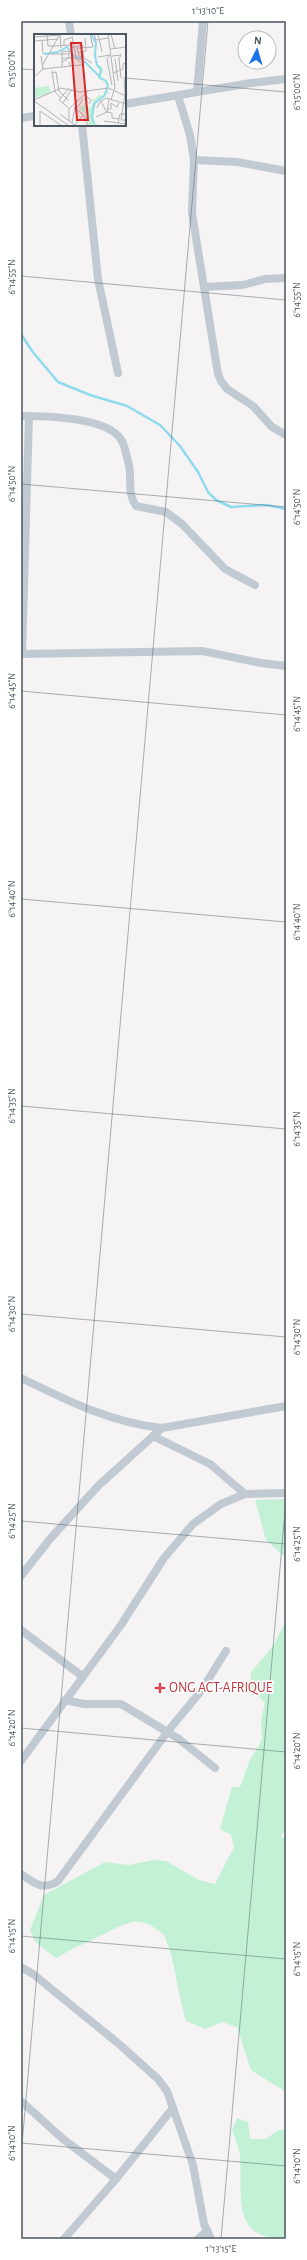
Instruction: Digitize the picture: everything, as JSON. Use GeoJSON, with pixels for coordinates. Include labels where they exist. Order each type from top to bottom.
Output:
{"type":"FeatureCollection","features":[{"type":"Feature","properties":{"kind":"street"},"geometry":{"type":"LineString","coordinates":[[69,21],[71,34]]}},
{"type":"Feature","properties":{"kind":"street"},"geometry":{"type":"LineString","coordinates":[[197,92],[203,21]]}},
{"type":"Feature","properties":{"kind":"street"},"geometry":{"type":"LineString","coordinates":[[126,104],[286,79]]}},
{"type":"Feature","properties":{"kind":"street"},"geometry":{"type":"LineString","coordinates":[[178,96],[190,135],[194,160],[192,213],[221,381],[227,389],[253,406],[272,428],[286,435]]}},
{"type":"Feature","properties":{"kind":"street"},"geometry":{"type":"LineString","coordinates":[[21,118],[34,116]]}},
{"type":"Feature","properties":{"kind":"street"},"geometry":{"type":"LineString","coordinates":[[82,126],[98,279],[118,373]]}},
{"type":"Feature","properties":{"kind":"street"},"geometry":{"type":"LineString","coordinates":[[194,160],[237,162],[286,171]]}},
{"type":"Feature","properties":{"kind":"street"},"geometry":{"type":"LineString","coordinates":[[204,287],[243,285],[265,279],[286,278]]}},
{"type":"Feature","properties":{"kind":"street"},"geometry":{"type":"LineString","coordinates":[[255,585],[225,570],[182,524],[166,512],[136,506],[130,498],[129,466],[122,441],[113,431],[100,425],[74,419],[25,416],[22,654],[202,651],[261,663],[286,666]]}},
{"type":"Feature","properties":{"kind":"street"},"geometry":{"type":"LineString","coordinates":[[21,1378],[74,1404],[127,1423],[162,1428],[286,1406]]}},
{"type":"Feature","properties":{"kind":"street"},"geometry":{"type":"LineString","coordinates":[[21,1576],[50,1539],[98,1486],[162,1428]]}},
{"type":"Feature","properties":{"kind":"street"},"geometry":{"type":"LineString","coordinates":[[153,1436],[210,1464],[245,1494]]}},
{"type":"Feature","properties":{"kind":"street"},"geometry":{"type":"LineString","coordinates":[[22,1757],[121,1625],[136,1599],[182,1535],[206,1513],[221,1504],[245,1494],[286,1493]]}},
{"type":"Feature","properties":{"kind":"street"},"geometry":{"type":"LineString","coordinates":[[21,1630],[82,1676]]}},
{"type":"Feature","properties":{"kind":"street"},"geometry":{"type":"LineString","coordinates":[[21,1874],[38,1885],[45,1887],[58,1881],[168,1732],[201,1692],[226,1651]]}},
{"type":"Feature","properties":{"kind":"street"},"geometry":{"type":"LineString","coordinates":[[65,1700],[84,1704],[121,1704],[168,1732],[215,1768]]}},
{"type":"Feature","properties":{"kind":"street"},"geometry":{"type":"LineString","coordinates":[[21,1967],[33,1974],[96,2025],[158,2080],[167,2091],[193,2165],[207,2231],[211,2239]]}},
{"type":"Feature","properties":{"kind":"street"},"geometry":{"type":"LineString","coordinates":[[21,2101],[63,2139],[116,2179]]}},
{"type":"Feature","properties":{"kind":"street"},"geometry":{"type":"LineString","coordinates":[[64,2239],[116,2179],[173,2108]]}},
{"type":"Feature","properties":{"kind":"street"},"geometry":{"type":"LineString","coordinates":[[198,2239],[207,2231]]}},
{"type":"Feature","properties":{"kind":"green space"},"geometry":{"type":"Polygon","coordinates":[[[286,1499],[286,1558],[266,1540],[255,1500],[286,1499]]]}},
{"type":"Feature","properties":{"kind":"green space"},"geometry":{"type":"Polygon","coordinates":[[[286,1621],[286,1829],[281,1836],[286,1839],[286,2092],[251,2070],[237,2027],[222,2022],[205,2029],[186,2021],[171,1956],[165,1937],[161,1932],[149,1924],[142,1922],[128,1923],[56,1958],[35,1942],[30,1930],[44,1895],[105,1862],[129,1865],[153,1860],[166,1861],[199,1880],[215,1884],[234,1847],[231,1835],[220,1829],[232,1787],[240,1787],[250,1760],[262,1740],[261,1720],[265,1703],[250,1687],[251,1672],[273,1646],[286,1621]]]}},
{"type":"Feature","properties":{"kind":"green space"},"geometry":{"type":"Polygon","coordinates":[[[237,2118],[248,2122],[250,2139],[266,2139],[278,2130],[286,2130],[286,2239],[268,2237],[256,2232],[248,2223],[243,2213],[241,2200],[240,2154],[232,2130],[237,2118]]]}},
{"type":"Feature","properties":{"kind":"waterway"},"geometry":{"type":"LineString","coordinates":[[21,334],[32,351],[58,382],[90,395],[127,406],[160,425],[180,446],[198,472],[208,492],[216,500],[231,507],[266,505],[286,509]]}},
{"type":"Feature","properties":{"kind":"place","name":"ONG ACT-AFRIQUE"},"geometry":{"type":"Point","coordinates":[160,1688]}}]}
